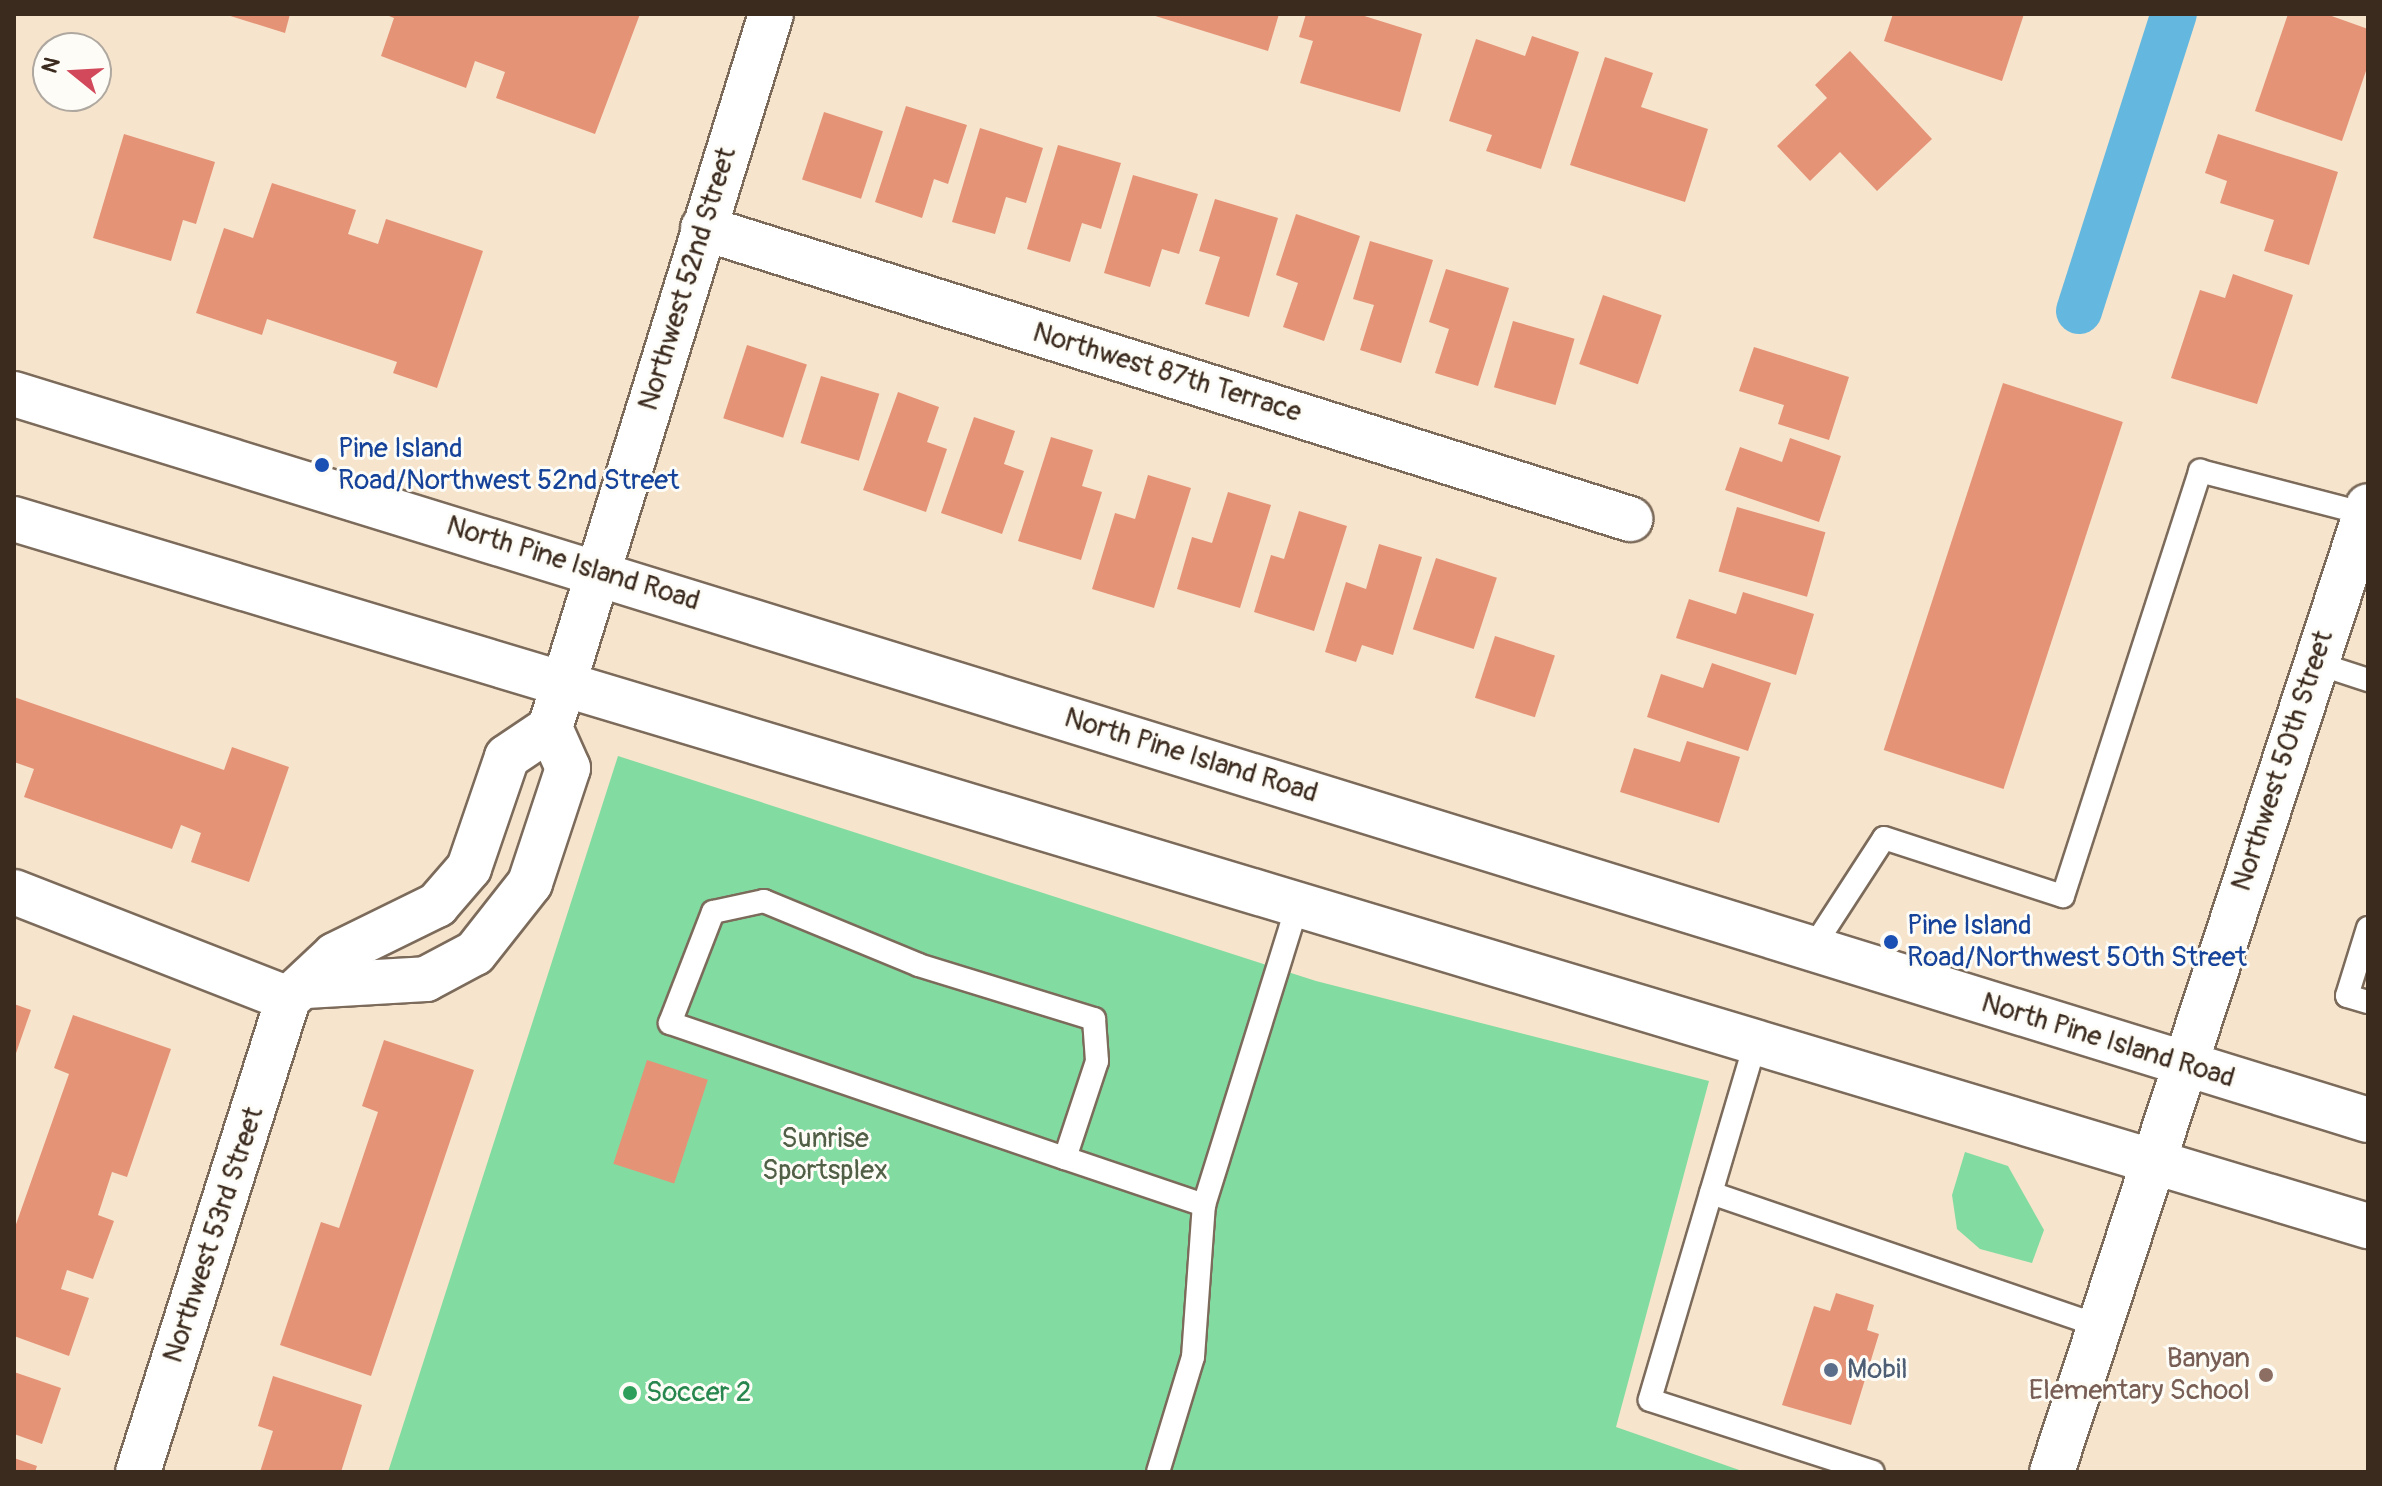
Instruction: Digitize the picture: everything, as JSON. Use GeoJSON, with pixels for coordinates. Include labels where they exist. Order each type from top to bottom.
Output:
{"type":"FeatureCollection","features":[{"type":"Feature","properties":{"kind":"main road","name":"Northwest 52nd Street"},"geometry":{"type":"LineString","coordinates":[[556,708],[771,14]]}},
{"type":"Feature","properties":{"kind":"main road","name":"Northwest 87th Terrace"},"geometry":{"type":"LineString","coordinates":[[703,228],[1630,519]]}},
{"type":"Feature","properties":{"kind":"main road","name":"North Pine Island Road"},"geometry":{"type":"LineString","coordinates":[[14,394],[599,571],[2368,1120]]}},
{"type":"Feature","properties":{"kind":"main road","name":"Northwest 50th Street"},"geometry":{"type":"LineString","coordinates":[[2052,1472],[2182,1064],[2367,510]]}},
{"type":"Feature","properties":{"kind":"main road"},"geometry":{"type":"LineString","coordinates":[[14,519],[556,708],[1297,906],[2152,1158],[2368,1226]]}},
{"type":"Feature","properties":{"kind":"main road"},"geometry":{"type":"LineString","coordinates":[[14,892],[297,992],[426,979],[475,953],[530,883],[568,768],[556,708]]}},
{"type":"Feature","properties":{"kind":"main road"},"geometry":{"type":"LineString","coordinates":[[297,992],[335,955],[437,905],[469,868],[507,757],[556,708]]}},
{"type":"Feature","properties":{"kind":"main road","name":"Northwest 53rd Street"},"geometry":{"type":"LineString","coordinates":[[138,1472],[297,992]]}},
{"type":"Feature","properties":{"kind":"lane"},"geometry":{"type":"LineString","coordinates":[[1812,949],[1884,838],[2063,896],[2200,471],[2367,510]]}},
{"type":"Feature","properties":{"kind":"lane"},"geometry":{"type":"LineString","coordinates":[[2316,663],[2368,680]]}},
{"type":"Feature","properties":{"kind":"lane"},"geometry":{"type":"LineString","coordinates":[[1065,1158],[1097,1061],[1094,1019],[919,965],[764,901],[713,912],[670,1023],[1065,1158],[1204,1205]]}},
{"type":"Feature","properties":{"kind":"lane"},"geometry":{"type":"LineString","coordinates":[[1158,1472],[1193,1357],[1204,1205],[1297,906]]}},
{"type":"Feature","properties":{"kind":"lane"},"geometry":{"type":"LineString","coordinates":[[2368,928],[2347,996],[2368,1002]]}},
{"type":"Feature","properties":{"kind":"lane"},"geometry":{"type":"LineString","coordinates":[[1756,1041],[1650,1400],[1873,1472]]}},
{"type":"Feature","properties":{"kind":"lane"},"geometry":{"type":"LineString","coordinates":[[1711,1193],[2099,1326]]}},
{"type":"Feature","properties":{"kind":"green space","name":"Sunrise Sportsplex"},"geometry":{"type":"Polygon","coordinates":[[[618,756],[1316,981],[1709,1081],[1616,1427],[1745,1472],[388,1472],[618,756]]]}},
{"type":"Feature","properties":{"kind":"green space"},"geometry":{"type":"Polygon","coordinates":[[[1965,1152],[2008,1166],[2044,1230],[2032,1263],[1980,1249],[1957,1229],[1952,1195],[1965,1152]]]}},
{"type":"Feature","properties":{"kind":"building"},"geometry":{"type":"Polygon","coordinates":[[[224,14],[290,14],[285,33],[224,14]]]}},
{"type":"Feature","properties":{"kind":"building"},"geometry":{"type":"Polygon","coordinates":[[[384,14],[640,14],[595,134],[496,98],[505,72],[475,61],[466,88],[381,56],[394,18],[384,14]]]}},
{"type":"Feature","properties":{"kind":"building"},"geometry":{"type":"Polygon","coordinates":[[[1149,14],[1279,14],[1268,51],[1149,14]]]}},
{"type":"Feature","properties":{"kind":"building"},"geometry":{"type":"Polygon","coordinates":[[[1306,14],[1358,14],[1422,34],[1400,112],[1300,83],[1313,41],[1299,37],[1306,14]]]}},
{"type":"Feature","properties":{"kind":"building"},"geometry":{"type":"Polygon","coordinates":[[[1893,14],[2024,14],[2002,81],[1884,41],[1893,14]]]}},
{"type":"Feature","properties":{"kind":"building"},"geometry":{"type":"Polygon","coordinates":[[[2288,14],[2326,14],[2368,29],[2368,65],[2342,141],[2255,111],[2288,14]]]}},
{"type":"Feature","properties":{"kind":"building"},"geometry":{"type":"Polygon","coordinates":[[[1532,36],[1579,52],[1541,169],[1486,151],[1492,135],[1449,121],[1476,39],[1525,56],[1532,36]]]}},
{"type":"Feature","properties":{"kind":"building"},"geometry":{"type":"Polygon","coordinates":[[[1850,51],[1932,139],[1877,191],[1840,152],[1810,181],[1777,146],[1827,98],[1815,85],[1850,51]]]}},
{"type":"Feature","properties":{"kind":"building"},"geometry":{"type":"Polygon","coordinates":[[[1605,57],[1653,73],[1641,107],[1708,129],[1685,202],[1570,165],[1605,57]]]}},
{"type":"Feature","properties":{"kind":"building"},"geometry":{"type":"Polygon","coordinates":[[[906,106],[967,125],[948,184],[934,179],[922,218],[875,202],[906,106]]]}},
{"type":"Feature","properties":{"kind":"building"},"geometry":{"type":"Polygon","coordinates":[[[824,112],[883,131],[861,199],[802,180],[824,112]]]}},
{"type":"Feature","properties":{"kind":"building"},"geometry":{"type":"Polygon","coordinates":[[[980,128],[1043,148],[1026,203],[1006,197],[995,234],[952,222],[980,128]]]}},
{"type":"Feature","properties":{"kind":"building"},"geometry":{"type":"Polygon","coordinates":[[[124,134],[215,162],[196,224],[183,220],[171,261],[93,238],[124,134]]]}},
{"type":"Feature","properties":{"kind":"building"},"geometry":{"type":"Polygon","coordinates":[[[2218,134],[2338,172],[2309,265],[2264,251],[2274,220],[2220,203],[2227,181],[2205,173],[2218,134]]]}},
{"type":"Feature","properties":{"kind":"building"},"geometry":{"type":"Polygon","coordinates":[[[1058,145],[1121,163],[1101,229],[1082,223],[1070,262],[1027,249],[1058,145]]]}},
{"type":"Feature","properties":{"kind":"building"},"geometry":{"type":"Polygon","coordinates":[[[1133,175],[1198,194],[1179,254],[1162,249],[1150,287],[1104,273],[1133,175]]]}},
{"type":"Feature","properties":{"kind":"building"},"geometry":{"type":"Polygon","coordinates":[[[272,183],[356,210],[348,234],[378,244],[386,219],[483,251],[437,388],[393,373],[397,362],[267,319],[262,335],[196,313],[224,228],[253,238],[272,183]]]}},
{"type":"Feature","properties":{"kind":"building"},"geometry":{"type":"Polygon","coordinates":[[[1215,199],[1278,218],[1249,317],[1205,304],[1220,257],[1199,251],[1215,199]]]}},
{"type":"Feature","properties":{"kind":"building"},"geometry":{"type":"Polygon","coordinates":[[[1296,214],[1360,236],[1324,341],[1283,327],[1298,283],[1276,275],[1296,214]]]}},
{"type":"Feature","properties":{"kind":"building"},"geometry":{"type":"Polygon","coordinates":[[[1370,241],[1433,260],[1401,363],[1360,350],[1374,305],[1353,299],[1370,241]]]}},
{"type":"Feature","properties":{"kind":"building"},"geometry":{"type":"Polygon","coordinates":[[[1446,269],[1509,288],[1478,386],[1435,373],[1449,329],[1429,322],[1446,269]]]}},
{"type":"Feature","properties":{"kind":"building"},"geometry":{"type":"Polygon","coordinates":[[[2233,274],[2293,295],[2257,404],[2171,378],[2200,290],[2225,298],[2233,274]]]}},
{"type":"Feature","properties":{"kind":"building"},"geometry":{"type":"Polygon","coordinates":[[[1603,295],[1662,315],[1638,384],[1579,364],[1603,295]]]}},
{"type":"Feature","properties":{"kind":"building"},"geometry":{"type":"Polygon","coordinates":[[[1513,321],[1575,339],[1556,405],[1494,387],[1513,321]]]}},
{"type":"Feature","properties":{"kind":"building"},"geometry":{"type":"Polygon","coordinates":[[[747,345],[807,364],[783,438],[723,418],[747,345]]]}},
{"type":"Feature","properties":{"kind":"building"},"geometry":{"type":"Polygon","coordinates":[[[1754,347],[1849,377],[1829,440],[1778,424],[1784,405],[1739,391],[1754,347]]]}},
{"type":"Feature","properties":{"kind":"building"},"geometry":{"type":"Polygon","coordinates":[[[821,376],[879,394],[859,461],[801,443],[821,376]]]}},
{"type":"Feature","properties":{"kind":"building"},"geometry":{"type":"Polygon","coordinates":[[[2003,383],[2123,422],[2004,789],[1884,750],[2003,383]]]}},
{"type":"Feature","properties":{"kind":"building"},"geometry":{"type":"Polygon","coordinates":[[[898,392],[939,407],[927,442],[947,449],[926,512],[863,490],[898,392]]]}},
{"type":"Feature","properties":{"kind":"building"},"geometry":{"type":"Polygon","coordinates":[[[974,417],[1015,431],[1004,464],[1024,471],[1002,534],[941,513],[974,417]]]}},
{"type":"Feature","properties":{"kind":"building"},"geometry":{"type":"Polygon","coordinates":[[[1051,437],[1093,450],[1082,486],[1102,492],[1081,560],[1018,541],[1051,437]]]}},
{"type":"Feature","properties":{"kind":"building"},"geometry":{"type":"Polygon","coordinates":[[[1790,438],[1841,456],[1819,522],[1725,490],[1740,447],[1782,462],[1790,438]]]}},
{"type":"Feature","properties":{"kind":"building"},"geometry":{"type":"Polygon","coordinates":[[[1148,475],[1191,488],[1154,608],[1092,589],[1115,513],[1135,519],[1148,475]]]}},
{"type":"Feature","properties":{"kind":"building"},"geometry":{"type":"Polygon","coordinates":[[[1228,492],[1271,505],[1240,608],[1177,589],[1192,537],[1212,543],[1228,492]]]}},
{"type":"Feature","properties":{"kind":"building"},"geometry":{"type":"Polygon","coordinates":[[[1737,507],[1825,532],[1807,597],[1719,571],[1737,507]]]}},
{"type":"Feature","properties":{"kind":"building"},"geometry":{"type":"Polygon","coordinates":[[[1299,511],[1347,526],[1314,631],[1254,612],[1271,555],[1284,559],[1299,511]]]}},
{"type":"Feature","properties":{"kind":"building"},"geometry":{"type":"Polygon","coordinates":[[[1379,544],[1422,557],[1393,655],[1362,645],[1356,662],[1325,652],[1346,582],[1366,589],[1379,544]]]}},
{"type":"Feature","properties":{"kind":"building"},"geometry":{"type":"Polygon","coordinates":[[[1436,558],[1497,578],[1474,649],[1413,629],[1436,558]]]}},
{"type":"Feature","properties":{"kind":"building"},"geometry":{"type":"Polygon","coordinates":[[[1743,592],[1814,614],[1796,675],[1676,638],[1689,599],[1736,614],[1743,592]]]}},
{"type":"Feature","properties":{"kind":"building"},"geometry":{"type":"Polygon","coordinates":[[[1495,636],[1555,655],[1535,717],[1475,698],[1495,636]]]}},
{"type":"Feature","properties":{"kind":"building"},"geometry":{"type":"Polygon","coordinates":[[[1712,663],[1771,683],[1748,751],[1647,717],[1661,674],[1703,688],[1712,663]]]}},
{"type":"Feature","properties":{"kind":"building"},"geometry":{"type":"Polygon","coordinates":[[[14,697],[224,770],[232,747],[289,767],[249,882],[191,862],[201,833],[181,825],[172,849],[24,797],[34,769],[14,762],[14,697]]]}},
{"type":"Feature","properties":{"kind":"building"},"geometry":{"type":"Polygon","coordinates":[[[1687,741],[1740,757],[1719,823],[1620,792],[1634,748],[1680,762],[1687,741]]]}},
{"type":"Feature","properties":{"kind":"building"},"geometry":{"type":"Polygon","coordinates":[[[14,1004],[31,1010],[14,1059],[14,1004]]]}},
{"type":"Feature","properties":{"kind":"building"},"geometry":{"type":"Polygon","coordinates":[[[73,1015],[171,1049],[127,1177],[112,1172],[98,1215],[114,1221],[93,1279],[67,1270],[61,1289],[89,1298],[69,1356],[14,1336],[14,1230],[69,1074],[54,1068],[73,1015]]]}},
{"type":"Feature","properties":{"kind":"building"},"geometry":{"type":"Polygon","coordinates":[[[384,1040],[474,1070],[371,1376],[280,1345],[321,1222],[339,1228],[378,1112],[362,1106],[384,1040]]]}},
{"type":"Feature","properties":{"kind":"building"},"geometry":{"type":"Polygon","coordinates":[[[647,1060],[708,1080],[674,1183],[613,1164],[647,1060]]]}},
{"type":"Feature","properties":{"kind":"building","name":"Mobil"},"geometry":{"type":"Polygon","coordinates":[[[1836,1293],[1874,1305],[1867,1330],[1879,1334],[1851,1425],[1782,1405],[1814,1306],[1830,1311],[1836,1293]]]}},
{"type":"Feature","properties":{"kind":"building"},"geometry":{"type":"Polygon","coordinates":[[[14,1372],[61,1388],[42,1444],[14,1434],[14,1372]]]}},
{"type":"Feature","properties":{"kind":"building"},"geometry":{"type":"Polygon","coordinates":[[[273,1376],[362,1405],[341,1472],[260,1472],[273,1431],[258,1426],[273,1376]]]}},
{"type":"Feature","properties":{"kind":"building"},"geometry":{"type":"Polygon","coordinates":[[[14,1458],[37,1466],[35,1472],[14,1472],[14,1458]]]}},
{"type":"Feature","properties":{"kind":"waterway"},"geometry":{"type":"LineString","coordinates":[[2079,311],[2174,14]]}},
{"type":"Feature","properties":{"kind":"place","name":"Pine Island Road/Northwest 52nd Street"},"geometry":{"type":"Point","coordinates":[322,465]}},
{"type":"Feature","properties":{"kind":"place","name":"Pine Island Road/Northwest 50th Street"},"geometry":{"type":"Point","coordinates":[1891,942]}},
{"type":"Feature","properties":{"kind":"place","name":"Mobil"},"geometry":{"type":"Point","coordinates":[1831,1370]}},
{"type":"Feature","properties":{"kind":"place","name":"Banyan Elementary School"},"geometry":{"type":"Point","coordinates":[2266,1375]}},
{"type":"Feature","properties":{"kind":"place","name":"Soccer 2"},"geometry":{"type":"Point","coordinates":[630,1393]}}]}
